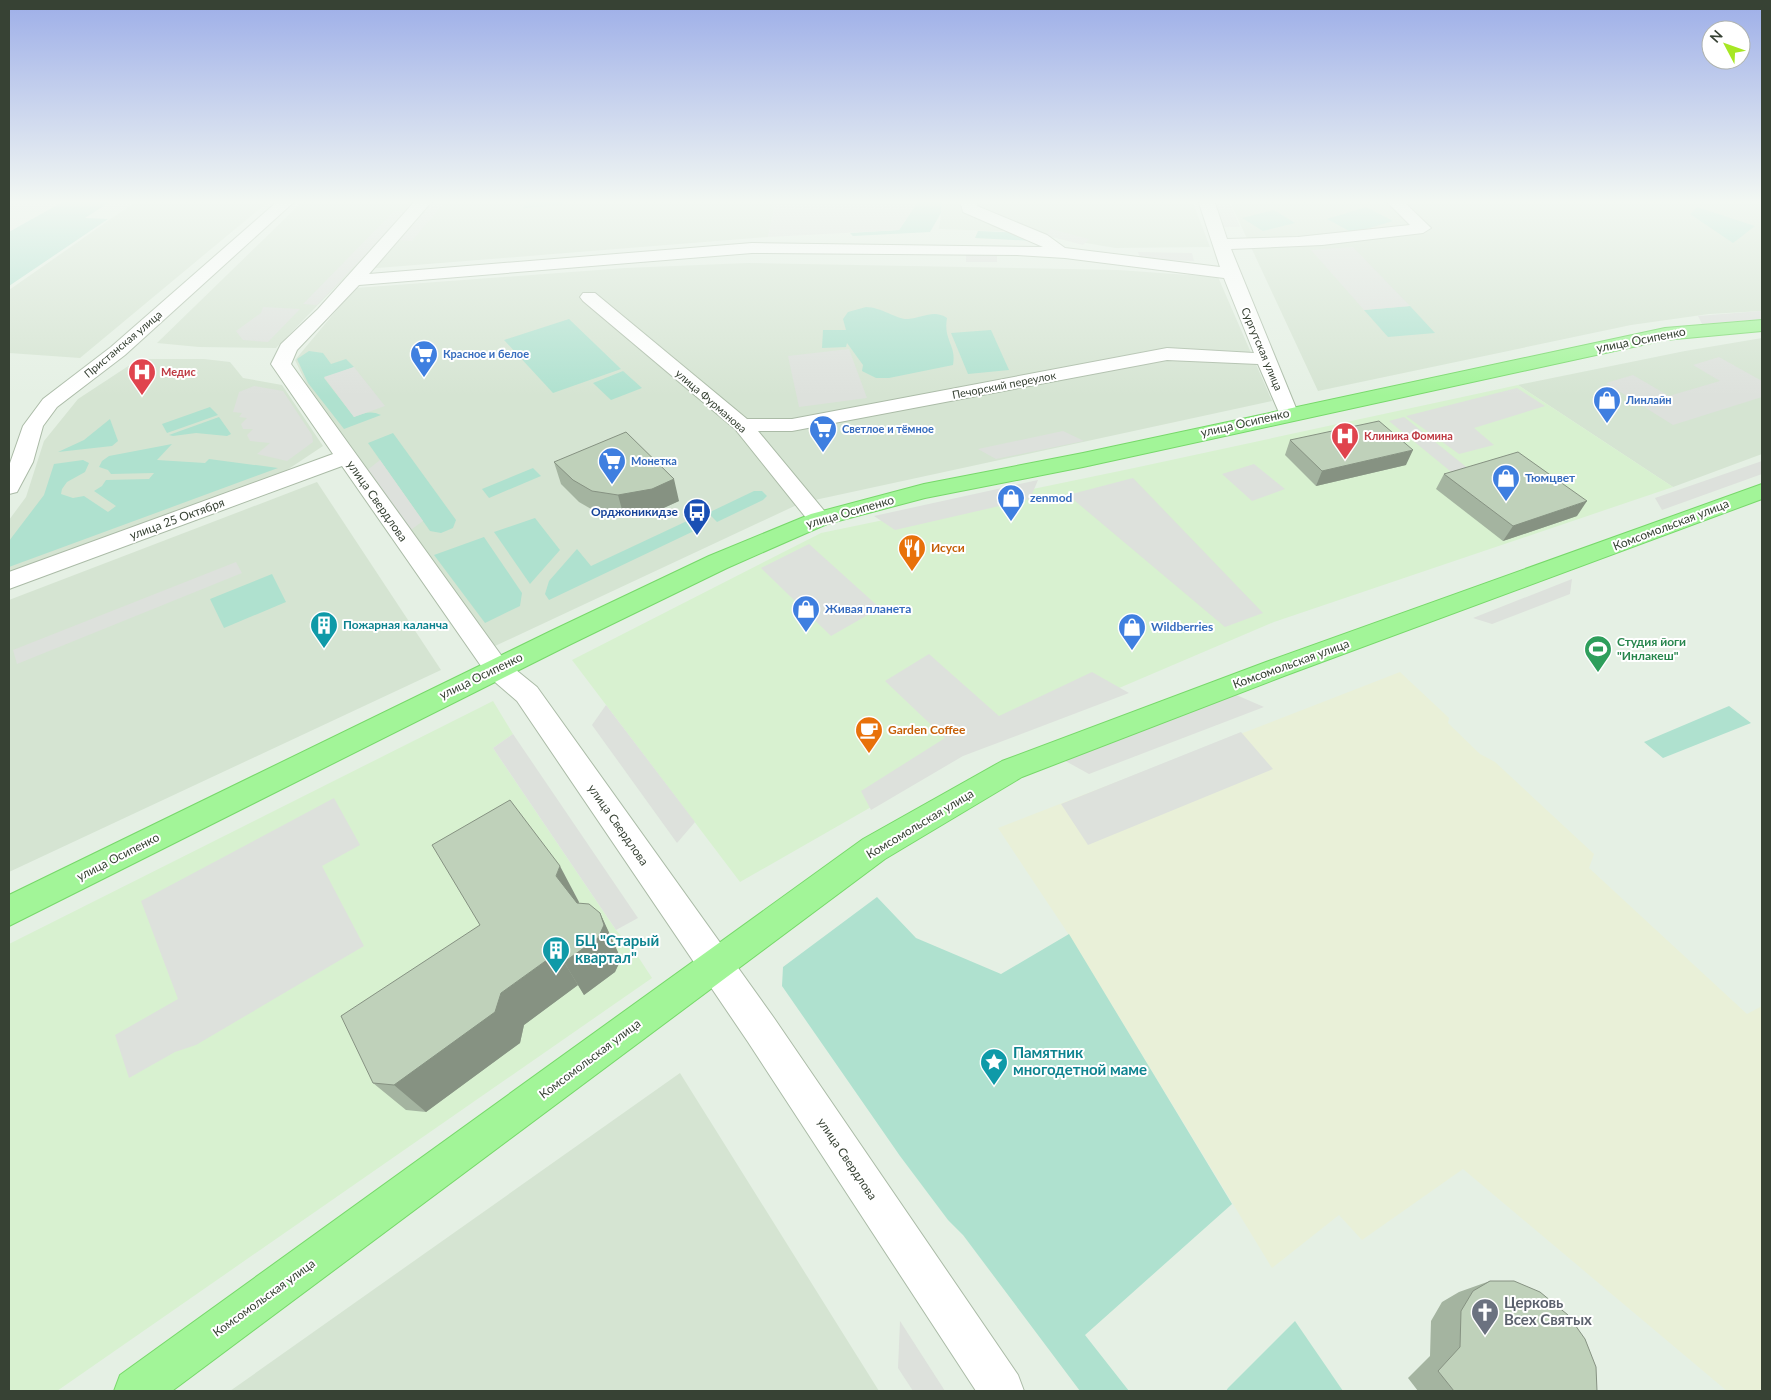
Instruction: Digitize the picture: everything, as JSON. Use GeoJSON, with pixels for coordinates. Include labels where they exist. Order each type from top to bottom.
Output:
{"type":"FeatureCollection","features":[{"type":"Feature","properties":{"kind":"main road","name":"улица Осипенко"},"geometry":{"type":"LineString","coordinates":[[9,911],[497,669],[718,562],[819,519],[924,491],[1083,460],[1288,414],[1665,334],[1762,325]]}},
{"type":"Feature","properties":{"kind":"main road","name":"Комсомольская улица"},"geometry":{"type":"LineString","coordinates":[[136,1391],[874,849],[1012,769],[1275,669],[1439,611],[1762,491]]}},
{"type":"Feature","properties":{"kind":"street","name":"Пристанская улица"},"geometry":{"type":"LineString","coordinates":[[9,487],[22,462],[33,426],[50,403],[118,351],[214,265]]}},
{"type":"Feature","properties":{"kind":"street"},"geometry":{"type":"LineString","coordinates":[[354,280],[367,265]]}},
{"type":"Feature","properties":{"kind":"street"},"geometry":{"type":"LineString","coordinates":[[354,280],[536,265]]}},
{"type":"Feature","properties":{"kind":"street"},"geometry":{"type":"LineString","coordinates":[[1162,265],[1231,274]]}},
{"type":"Feature","properties":{"kind":"street","name":"Сургутская улица"},"geometry":{"type":"LineString","coordinates":[[1228,265],[1288,414]]}},
{"type":"Feature","properties":{"kind":"street","name":"улица Свердлова"},"geometry":{"type":"LineString","coordinates":[[354,280],[288,348],[281,364],[497,669],[527,694],[716,964],[1002,1391]]}},
{"type":"Feature","properties":{"kind":"street","name":"улица Фурманова"},"geometry":{"type":"LineString","coordinates":[[589,297],[742,425],[819,519]]}},
{"type":"Feature","properties":{"kind":"street","name":"Печорский переулок"},"geometry":{"type":"LineString","coordinates":[[742,425],[792,425],[1167,354],[1266,359]]}},
{"type":"Feature","properties":{"kind":"street","name":"улица 25 Октября"},"geometry":{"type":"LineString","coordinates":[[9,581],[346,457]]}},
{"type":"Feature","properties":{"kind":"shaded area"},"geometry":{"type":"Polygon","coordinates":[[[9,265],[40,265],[9,286],[9,265]]]}},
{"type":"Feature","properties":{"kind":"shaded area"},"geometry":{"type":"Polygon","coordinates":[[[44,265],[191,265],[80,358],[9,353],[9,290],[44,265]]]}},
{"type":"Feature","properties":{"kind":"shaded area"},"geometry":{"type":"Polygon","coordinates":[[[237,265],[411,265],[352,270],[276,348],[199,347],[157,343],[237,265]]]}},
{"type":"Feature","properties":{"kind":"shaded area"},"geometry":{"type":"Polygon","coordinates":[[[341,265],[355,265],[317,305],[303,304],[341,265]]]}},
{"type":"Feature","properties":{"kind":"shaded area"},"geometry":{"type":"Polygon","coordinates":[[[691,265],[871,265],[1118,270],[1218,277],[1272,401],[801,503],[495,646],[306,383],[295,360],[355,288],[625,268],[691,265]]]}},
{"type":"Feature","properties":{"kind":"shaded area"},"geometry":{"type":"Polygon","coordinates":[[[1259,265],[1762,265],[1762,311],[1709,314],[1631,325],[1318,391],[1259,265]]]}},
{"type":"Feature","properties":{"kind":"shaded area"},"geometry":{"type":"Polygon","coordinates":[[[1325,265],[1371,265],[1410,306],[1364,310],[1325,265]]]}},
{"type":"Feature","properties":{"kind":"shaded area"},"geometry":{"type":"Polygon","coordinates":[[[1410,306],[1435,333],[1388,337],[1364,310],[1410,306]]]}},
{"type":"Feature","properties":{"kind":"shaded area"},"geometry":{"type":"Polygon","coordinates":[[[263,307],[300,309],[268,342],[243,340],[236,331],[261,313],[263,307]]]}},
{"type":"Feature","properties":{"kind":"shaded area"},"geometry":{"type":"Polygon","coordinates":[[[866,307],[904,319],[933,314],[942,315],[947,318],[946,326],[954,358],[953,365],[889,378],[876,378],[862,371],[863,365],[847,343],[846,347],[822,348],[823,330],[846,330],[843,319],[848,312],[866,307]]]}},
{"type":"Feature","properties":{"kind":"shaded area"},"geometry":{"type":"Polygon","coordinates":[[[1762,312],[1762,319],[1702,324],[1698,316],[1762,312]]]}},
{"type":"Feature","properties":{"kind":"shaded area"},"geometry":{"type":"Polygon","coordinates":[[[569,319],[621,369],[553,393],[504,340],[569,319]]]}},
{"type":"Feature","properties":{"kind":"shaded area"},"geometry":{"type":"Polygon","coordinates":[[[991,330],[1009,370],[968,374],[951,333],[991,330]]]}},
{"type":"Feature","properties":{"kind":"shaded area"},"geometry":{"type":"Polygon","coordinates":[[[1762,338],[1762,454],[1673,487],[1518,385],[1685,351],[1762,338]]]}},
{"type":"Feature","properties":{"kind":"shaded area"},"geometry":{"type":"Polygon","coordinates":[[[849,349],[867,398],[799,407],[788,356],[849,349]]]}},
{"type":"Feature","properties":{"kind":"shaded area"},"geometry":{"type":"Polygon","coordinates":[[[309,351],[323,353],[331,364],[346,359],[354,367],[324,378],[354,417],[371,412],[381,415],[344,429],[308,383],[297,359],[309,351]]]}},
{"type":"Feature","properties":{"kind":"shaded area"},"geometry":{"type":"Polygon","coordinates":[[[1719,357],[1762,381],[1762,397],[1673,425],[1606,383],[1633,375],[1669,396],[1720,381],[1693,365],[1719,357]]]}},
{"type":"Feature","properties":{"kind":"shaded area"},"geometry":{"type":"Polygon","coordinates":[[[139,359],[204,359],[230,362],[243,378],[282,385],[323,446],[272,480],[9,576],[9,520],[26,497],[44,441],[78,399],[139,359]]]}},
{"type":"Feature","properties":{"kind":"shaded area"},"geometry":{"type":"Polygon","coordinates":[[[354,367],[385,406],[354,417],[324,377],[354,367]]]}},
{"type":"Feature","properties":{"kind":"shaded area"},"geometry":{"type":"Polygon","coordinates":[[[623,371],[642,388],[611,400],[593,383],[623,371]]]}},
{"type":"Feature","properties":{"kind":"shaded area"},"geometry":{"type":"Polygon","coordinates":[[[1518,385],[1673,487],[1274,622],[962,755],[740,882],[572,660],[821,533],[1518,385]]]}},
{"type":"Feature","properties":{"kind":"shaded area"},"geometry":{"type":"Polygon","coordinates":[[[254,386],[283,391],[312,435],[313,442],[287,461],[257,454],[270,443],[250,441],[247,435],[253,429],[243,429],[241,424],[247,418],[239,417],[242,413],[233,412],[239,392],[254,386]]]}},
{"type":"Feature","properties":{"kind":"shaded area"},"geometry":{"type":"Polygon","coordinates":[[[1517,388],[1545,406],[1474,428],[1494,445],[1459,454],[1406,416],[1517,388]]]}},
{"type":"Feature","properties":{"kind":"shaded area"},"geometry":{"type":"Polygon","coordinates":[[[210,407],[218,415],[167,433],[162,424],[210,407]]]}},
{"type":"Feature","properties":{"kind":"shaded area"},"geometry":{"type":"Polygon","coordinates":[[[219,417],[231,434],[227,436],[196,433],[169,435],[219,417]]]}},
{"type":"Feature","properties":{"kind":"shaded area"},"geometry":{"type":"Polygon","coordinates":[[[1404,417],[1470,470],[1455,475],[1389,421],[1404,417]]]}},
{"type":"Feature","properties":{"kind":"shaded area"},"geometry":{"type":"Polygon","coordinates":[[[110,419],[118,441],[112,446],[58,452],[84,440],[110,419]]]}},
{"type":"Feature","properties":{"kind":"shaded area"},"geometry":{"type":"Polygon","coordinates":[[[1063,431],[1084,441],[996,459],[978,449],[1063,431]]]}},
{"type":"Feature","properties":{"kind":"shaded area"},"geometry":{"type":"Polygon","coordinates":[[[393,433],[456,520],[453,528],[441,533],[430,531],[368,443],[393,433]]]}},
{"type":"Feature","properties":{"kind":"shaded area"},"geometry":{"type":"Polygon","coordinates":[[[172,444],[157,460],[205,463],[209,459],[278,468],[9,567],[9,541],[44,495],[54,464],[83,460],[89,463],[85,472],[67,482],[61,494],[73,498],[84,496],[108,512],[116,506],[94,491],[102,486],[106,480],[149,479],[154,473],[111,474],[108,470],[99,467],[102,461],[109,456],[172,444]]]}},
{"type":"Feature","properties":{"kind":"shaded area"},"geometry":{"type":"Polygon","coordinates":[[[380,460],[423,521],[411,530],[366,471],[380,460]]]}},
{"type":"Feature","properties":{"kind":"shaded area"},"geometry":{"type":"Polygon","coordinates":[[[1762,461],[1762,474],[1662,510],[1655,498],[1762,461]]]}},
{"type":"Feature","properties":{"kind":"shaded area"},"geometry":{"type":"Polygon","coordinates":[[[1254,464],[1285,489],[1252,501],[1222,474],[1254,464]]]}},
{"type":"Feature","properties":{"kind":"shaded area"},"geometry":{"type":"Polygon","coordinates":[[[533,468],[541,476],[489,498],[482,489],[533,468]]]}},
{"type":"Feature","properties":{"kind":"shaded area"},"geometry":{"type":"Polygon","coordinates":[[[1133,478],[1263,613],[1225,627],[1068,495],[1133,478]]]}},
{"type":"Feature","properties":{"kind":"shaded area"},"geometry":{"type":"Polygon","coordinates":[[[1038,480],[1030,499],[895,530],[874,516],[1038,480]]]}},
{"type":"Feature","properties":{"kind":"shaded area"},"geometry":{"type":"Polygon","coordinates":[[[317,482],[441,670],[9,872],[9,600],[317,482]]]}},
{"type":"Feature","properties":{"kind":"shaded area"},"geometry":{"type":"Polygon","coordinates":[[[754,491],[762,491],[767,496],[763,500],[717,522],[708,513],[754,491]]]}},
{"type":"Feature","properties":{"kind":"shaded area"},"geometry":{"type":"Polygon","coordinates":[[[535,518],[560,550],[530,584],[494,532],[535,518]]]}},
{"type":"Feature","properties":{"kind":"shaded area"},"geometry":{"type":"Polygon","coordinates":[[[687,521],[696,530],[549,600],[545,594],[549,581],[577,549],[591,566],[687,521]]]}},
{"type":"Feature","properties":{"kind":"shaded area"},"geometry":{"type":"Polygon","coordinates":[[[484,537],[522,593],[520,606],[485,623],[434,555],[484,537]]]}},
{"type":"Feature","properties":{"kind":"shaded area"},"geometry":{"type":"Polygon","coordinates":[[[809,544],[880,608],[831,636],[761,568],[809,544]]]}},
{"type":"Feature","properties":{"kind":"shaded area"},"geometry":{"type":"Polygon","coordinates":[[[236,562],[242,573],[17,664],[13,650],[236,562]]]}},
{"type":"Feature","properties":{"kind":"shaded area"},"geometry":{"type":"Polygon","coordinates":[[[272,574],[286,602],[224,628],[210,599],[272,574]]]}},
{"type":"Feature","properties":{"kind":"shaded area"},"geometry":{"type":"Polygon","coordinates":[[[1572,579],[1570,594],[1492,624],[1473,618],[1572,579]]]}},
{"type":"Feature","properties":{"kind":"shaded area"},"geometry":{"type":"Polygon","coordinates":[[[929,654],[999,716],[1092,672],[1129,693],[963,756],[871,810],[861,791],[945,738],[885,681],[929,654]]]}},
{"type":"Feature","properties":{"kind":"shaded area"},"geometry":{"type":"Polygon","coordinates":[[[1400,672],[1449,718],[1448,723],[1480,754],[1495,762],[1594,854],[1589,868],[1747,1014],[1762,1006],[1762,1391],[1727,1391],[1463,1169],[1362,1240],[1339,1215],[1272,1268],[1069,935],[998,828],[1400,672]]]}},
{"type":"Feature","properties":{"kind":"shaded area"},"geometry":{"type":"Polygon","coordinates":[[[1234,694],[1264,707],[1089,774],[1060,758],[1234,694]]]}},
{"type":"Feature","properties":{"kind":"shaded area"},"geometry":{"type":"Polygon","coordinates":[[[493,701],[513,734],[493,748],[616,930],[635,952],[652,978],[57,1391],[9,1391],[9,944],[493,701]]]}},
{"type":"Feature","properties":{"kind":"shaded area"},"geometry":{"type":"Polygon","coordinates":[[[606,705],[695,822],[677,843],[592,725],[606,705]]]}},
{"type":"Feature","properties":{"kind":"shaded area"},"geometry":{"type":"Polygon","coordinates":[[[1729,706],[1751,723],[1663,758],[1644,742],[1729,706]]]}},
{"type":"Feature","properties":{"kind":"shaded area"},"geometry":{"type":"Polygon","coordinates":[[[1241,732],[1273,769],[1088,845],[1061,804],[1241,732]]]}},
{"type":"Feature","properties":{"kind":"shaded area"},"geometry":{"type":"Polygon","coordinates":[[[513,734],[638,918],[616,930],[493,748],[513,734]]]}},
{"type":"Feature","properties":{"kind":"shaded area"},"geometry":{"type":"Polygon","coordinates":[[[334,798],[360,845],[322,866],[364,946],[196,1045],[175,1052],[129,1078],[115,1035],[178,999],[141,901],[334,798]]]}},
{"type":"Feature","properties":{"kind":"shaded area"},"geometry":{"type":"Polygon","coordinates":[[[877,897],[916,938],[1001,974],[1069,934],[1232,1204],[1085,1335],[1129,1391],[1080,1391],[963,1235],[948,1220],[900,1156],[782,986],[783,967],[877,897]]]}},
{"type":"Feature","properties":{"kind":"shaded area"},"geometry":{"type":"Polygon","coordinates":[[[680,1073],[879,1391],[230,1391],[680,1073]]]}},
{"type":"Feature","properties":{"kind":"shaded area"},"geometry":{"type":"Polygon","coordinates":[[[900,1321],[945,1391],[913,1391],[898,1368],[900,1321]]]}},
{"type":"Feature","properties":{"kind":"shaded area"},"geometry":{"type":"Polygon","coordinates":[[[1295,1321],[1343,1391],[1226,1391],[1228,1388],[1295,1321]]]}},
{"type":"Feature","properties":{"kind":"building"},"geometry":{"type":"Polygon","coordinates":[[[1379,421],[1413,450],[1322,471],[1290,440],[1379,421]]]}},
{"type":"Feature","properties":{"kind":"building"},"geometry":{"type":"Polygon","coordinates":[[[626,432],[674,479],[652,489],[618,495],[592,491],[573,480],[554,462],[626,432]]]}},
{"type":"Feature","properties":{"kind":"building"},"geometry":{"type":"Polygon","coordinates":[[[1518,452],[1587,501],[1513,526],[1444,474],[1518,452]]]}},
{"type":"Feature","properties":{"kind":"building"},"geometry":{"type":"Polygon","coordinates":[[[510,800],[560,866],[556,876],[577,903],[589,904],[600,913],[604,925],[598,938],[564,962],[558,952],[501,993],[495,1012],[394,1085],[373,1083],[341,1016],[480,925],[432,845],[510,800]]]}},
{"type":"Feature","properties":{"kind":"building","name":"Церковь Всех Святых"},"geometry":{"type":"Polygon","coordinates":[[[1490,1281],[1514,1281],[1540,1292],[1568,1315],[1585,1339],[1596,1367],[1597,1391],[1454,1391],[1438,1371],[1460,1347],[1461,1311],[1473,1291],[1490,1281]]]}},
{"type":"Feature","properties":{"kind":"place","name":"Красное и белое"},"geometry":{"type":"Point","coordinates":[424,378]}},
{"type":"Feature","properties":{"kind":"place","name":"Медис"},"geometry":{"type":"Point","coordinates":[142,396]}},
{"type":"Feature","properties":{"kind":"place","name":"Линлайн"},"geometry":{"type":"Point","coordinates":[1607,424]}},
{"type":"Feature","properties":{"kind":"place","name":"Светлое и тёмное"},"geometry":{"type":"Point","coordinates":[823,453]}},
{"type":"Feature","properties":{"kind":"place","name":"Клиника Фомина"},"geometry":{"type":"Point","coordinates":[1345,460]}},
{"type":"Feature","properties":{"kind":"place","name":"Монетка"},"geometry":{"type":"Point","coordinates":[612,485]}},
{"type":"Feature","properties":{"kind":"place","name":"Тюмцвет"},"geometry":{"type":"Point","coordinates":[1506,502]}},
{"type":"Feature","properties":{"kind":"place","name":"zenmod"},"geometry":{"type":"Point","coordinates":[1011,522]}},
{"type":"Feature","properties":{"kind":"place","name":"Орджоникидзе"},"geometry":{"type":"Point","coordinates":[697,536]}},
{"type":"Feature","properties":{"kind":"place","name":"Исуси"},"geometry":{"type":"Point","coordinates":[912,572]}},
{"type":"Feature","properties":{"kind":"place","name":"Живая планета"},"geometry":{"type":"Point","coordinates":[806,633]}},
{"type":"Feature","properties":{"kind":"place","name":"Пожарная каланча"},"geometry":{"type":"Point","coordinates":[324,649]}},
{"type":"Feature","properties":{"kind":"place","name":"Wildberries"},"geometry":{"type":"Point","coordinates":[1132,651]}},
{"type":"Feature","properties":{"kind":"place","name":"Студия йоги \"Инлакеш\""},"geometry":{"type":"Point","coordinates":[1598,673]}},
{"type":"Feature","properties":{"kind":"place","name":"Garden Coffee"},"geometry":{"type":"Point","coordinates":[869,754]}},
{"type":"Feature","properties":{"kind":"place","name":"БЦ \"Старый квартал\""},"geometry":{"type":"Point","coordinates":[556,974]}},
{"type":"Feature","properties":{"kind":"place","name":"Памятник многодетной маме"},"geometry":{"type":"Point","coordinates":[994,1086]}},
{"type":"Feature","properties":{"kind":"place","name":"Церковь Всех Святых"},"geometry":{"type":"Point","coordinates":[1485,1336]}}]}
